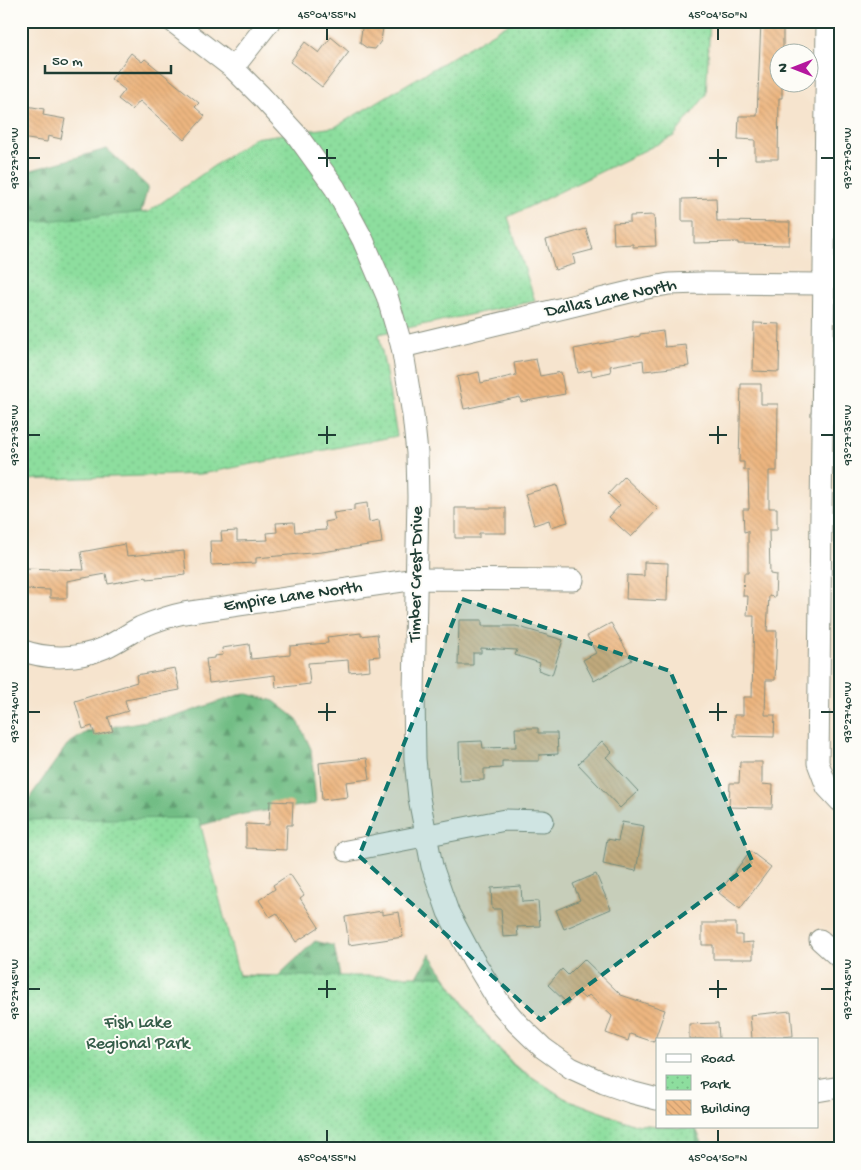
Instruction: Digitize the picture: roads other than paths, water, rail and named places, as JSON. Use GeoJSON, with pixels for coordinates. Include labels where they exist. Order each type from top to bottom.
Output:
{"type":"FeatureCollection","features":[{"type":"Feature","properties":{"kind":"street","name":"Timber Crest Drive"},"geometry":{"type":"LineString","coordinates":[[172,21],[233,68],[296,134],[335,188],[363,240],[387,296],[402,347],[417,453],[415,758],[419,798],[432,866],[448,912],[499,1002],[517,1024],[543,1048],[572,1068],[604,1083],[656,1099]]}},
{"type":"Feature","properties":{"kind":"street"},"geometry":{"type":"LineString","coordinates":[[233,68],[270,21]]}},
{"type":"Feature","properties":{"kind":"street"},"geometry":{"type":"LineString","coordinates":[[827,21],[832,188],[823,284],[831,414],[818,762],[827,787],[840,801]]}},
{"type":"Feature","properties":{"kind":"street","name":"Dallas Lane North"},"geometry":{"type":"LineString","coordinates":[[402,347],[669,284],[823,284]]}},
{"type":"Feature","properties":{"kind":"street","name":"Empire Lane North"},"geometry":{"type":"LineString","coordinates":[[21,650],[59,657],[76,656],[103,648],[142,627],[166,617],[416,579],[573,580]]}},
{"type":"Feature","properties":{"kind":"street"},"geometry":{"type":"LineString","coordinates":[[347,851],[504,820],[543,821]]}},
{"type":"Feature","properties":{"kind":"street"},"geometry":{"type":"LineString","coordinates":[[820,940],[840,958]]}},
{"type":"Feature","properties":{"kind":"street"},"geometry":{"type":"LineString","coordinates":[[818,1091],[840,1087]]}},
{"type":"Feature","properties":{"kind":"park label","name":"Fish Lake Regional Park"},"geometry":{"type":"Point","coordinates":[138,1033]}}]}
